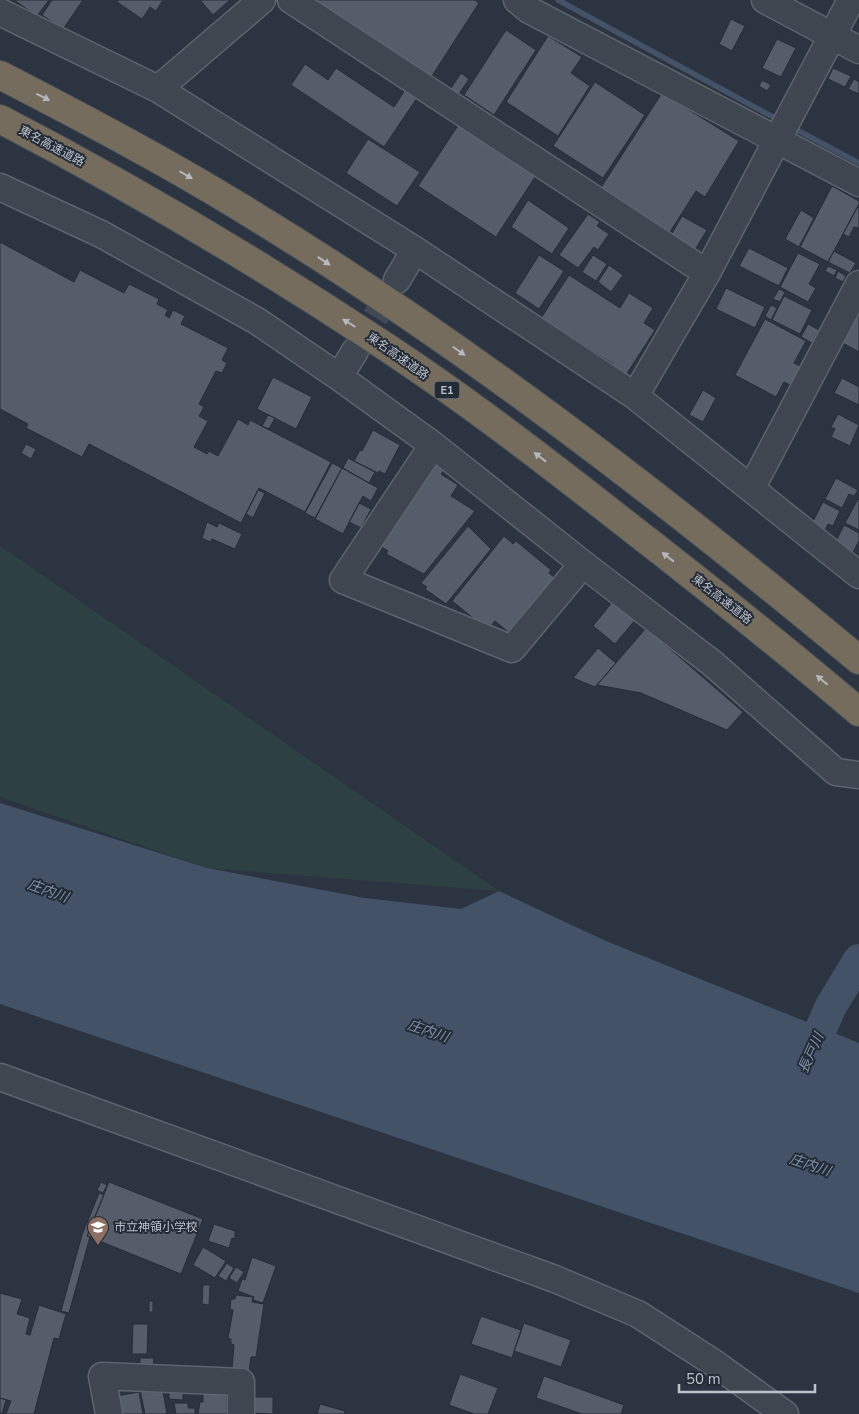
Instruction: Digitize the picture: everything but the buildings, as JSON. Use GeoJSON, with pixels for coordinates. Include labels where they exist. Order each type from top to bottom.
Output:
{"type":"FeatureCollection","features":[{"type":"Feature","properties":{"kind":"highway"},"geometry":{"type":"LineString","coordinates":[[0,74],[100,126],[226,198],[405,313],[552,417],[859,660]]}},
{"type":"Feature","properties":{"kind":"highway","name":"東名高速道路"},"geometry":{"type":"LineString","coordinates":[[0,119],[80,160],[207,233],[382,344],[529,448],[771,637],[859,712]]}},
{"type":"Feature","properties":{"kind":"street"},"geometry":{"type":"LineString","coordinates":[[158,89],[262,0]]}},
{"type":"Feature","properties":{"kind":"street"},"geometry":{"type":"LineString","coordinates":[[291,0],[707,273]]}},
{"type":"Feature","properties":{"kind":"street"},"geometry":{"type":"LineString","coordinates":[[517,0],[529,10],[859,183]]}},
{"type":"Feature","properties":{"kind":"street"},"geometry":{"type":"LineString","coordinates":[[765,0],[859,50]]}},
{"type":"Feature","properties":{"kind":"street"},"geometry":{"type":"LineString","coordinates":[[635,396],[707,273],[851,0]]}},
{"type":"Feature","properties":{"kind":"street"},"geometry":{"type":"LineString","coordinates":[[0,12],[158,89],[415,250],[635,396],[859,575]]}},
{"type":"Feature","properties":{"kind":"street"},"geometry":{"type":"LineString","coordinates":[[0,187],[101,234],[258,321],[433,445],[712,663],[836,772],[859,775]]}},
{"type":"Feature","properties":{"kind":"street"},"geometry":{"type":"LineString","coordinates":[[397,280],[415,250]]}},
{"type":"Feature","properties":{"kind":"street"},"geometry":{"type":"LineString","coordinates":[[752,488],[859,284]]}},
{"type":"Feature","properties":{"kind":"street"},"geometry":{"type":"LineString","coordinates":[[339,377],[355,351]]}},
{"type":"Feature","properties":{"kind":"street"},"geometry":{"type":"LineString","coordinates":[[433,445],[343,580],[512,649],[583,564]]}},
{"type":"Feature","properties":{"kind":"street"},"geometry":{"type":"LineString","coordinates":[[0,1076],[555,1279],[638,1314],[714,1363],[785,1414]]}},
{"type":"Feature","properties":{"kind":"street"},"geometry":{"type":"LineString","coordinates":[[109,1414],[102,1376],[241,1382],[241,1414]]}},
{"type":"Feature","properties":{"kind":"shaded area"},"geometry":{"type":"Polygon","coordinates":[[[0,547],[499,891],[207,868],[0,797],[0,547]]]}},
{"type":"Feature","properties":{"kind":"water","name":"庄内川"},"geometry":{"type":"Polygon","coordinates":[[[0,803],[207,868],[365,898],[461,909],[499,891],[606,941],[859,1043],[859,1293],[0,1004],[0,803]]]}},
{"type":"Feature","properties":{"kind":"waterway"},"geometry":{"type":"LineString","coordinates":[[558,0],[773,117]]}},
{"type":"Feature","properties":{"kind":"waterway"},"geometry":{"type":"LineString","coordinates":[[795,129],[859,163]]}},
{"type":"Feature","properties":{"kind":"waterway","name":"長戸川"},"geometry":{"type":"LineString","coordinates":[[804,1067],[831,1006],[859,960]]}},
{"type":"Feature","properties":{"kind":"tunnel"},"geometry":{"type":"LineString","coordinates":[[355,351],[397,281]]}},
{"type":"Feature","properties":{"kind":"place","name":"市立神領小学校"},"geometry":{"type":"Point","coordinates":[98,1246]}}]}
